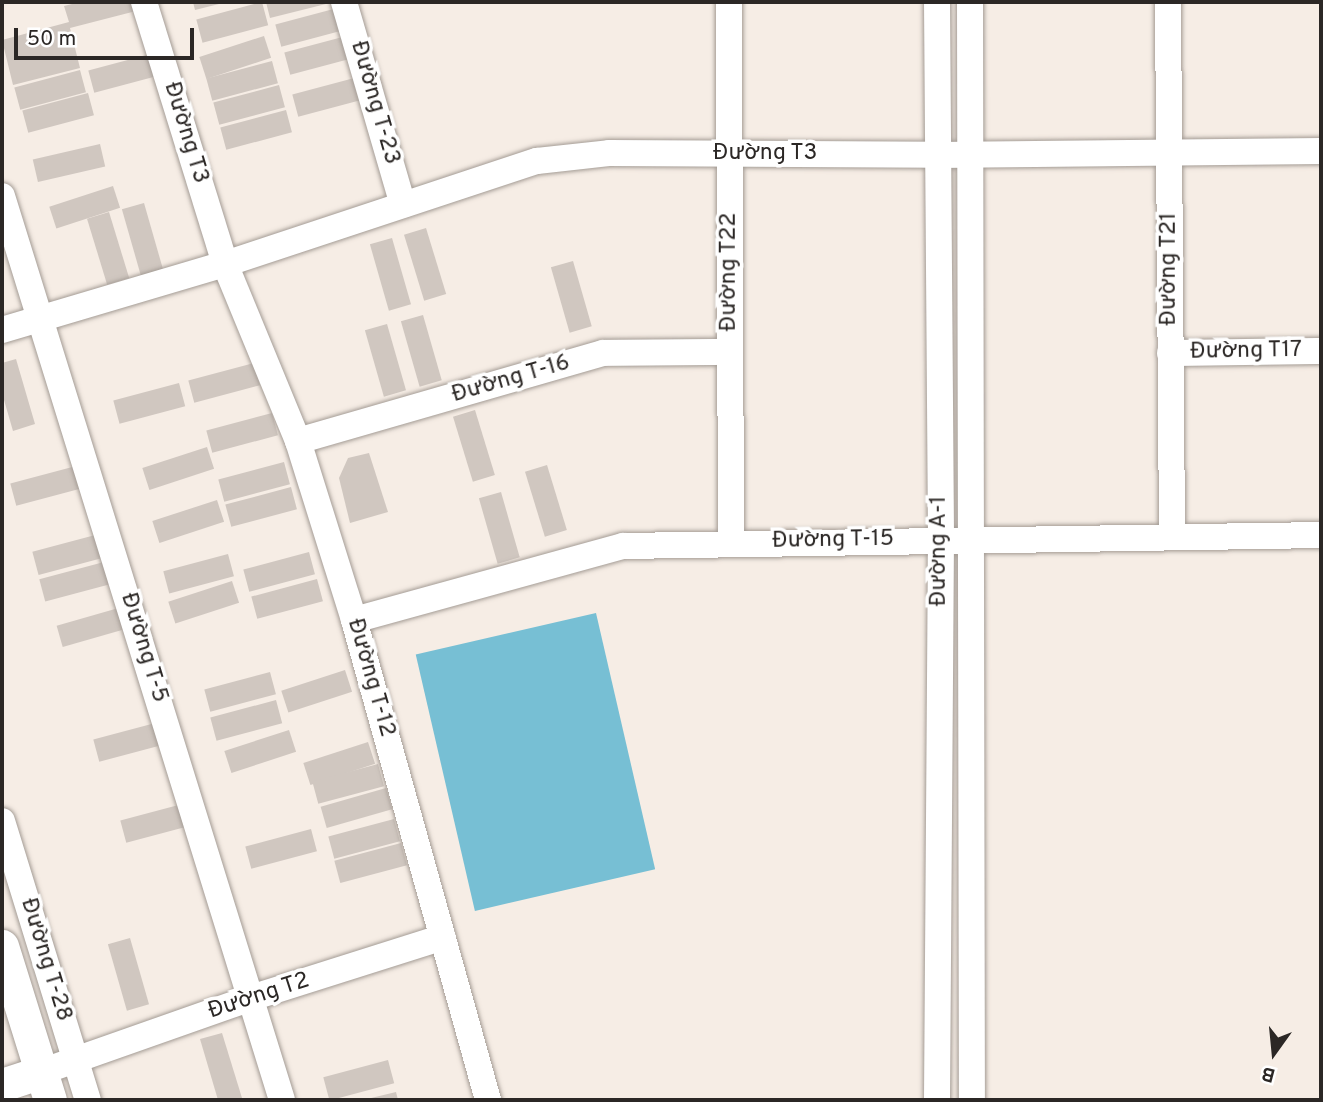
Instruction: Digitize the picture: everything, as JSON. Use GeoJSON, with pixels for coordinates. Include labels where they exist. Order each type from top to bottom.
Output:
{"type":"FeatureCollection","features":[{"type":"Feature","properties":{"kind":"street","name":"Đường T3"},"geometry":{"type":"LineString","coordinates":[[145,2],[225,264]]}},
{"type":"Feature","properties":{"kind":"street","name":"Đường T-23"},"geometry":{"type":"LineString","coordinates":[[344,2],[403,205]]}},
{"type":"Feature","properties":{"kind":"street","name":"Đường T22"},"geometry":{"type":"LineString","coordinates":[[729,2],[731,542]]}},
{"type":"Feature","properties":{"kind":"street","name":"Đường A-1"},"geometry":{"type":"LineString","coordinates":[[937,2],[941,539],[937,1100]]}},
{"type":"Feature","properties":{"kind":"street","name":"Đường A-1"},"geometry":{"type":"LineString","coordinates":[[970,2],[968,155],[972,1100]]}},
{"type":"Feature","properties":{"kind":"street","name":"Đường T21"},"geometry":{"type":"LineString","coordinates":[[1168,2],[1171,535]]}},
{"type":"Feature","properties":{"kind":"street","name":"Đường T3"},"geometry":{"type":"LineString","coordinates":[[2,330],[225,264],[537,161],[609,153],[968,155],[1321,151]]}},
{"type":"Feature","properties":{"kind":"street","name":"Đường T-5"},"geometry":{"type":"LineString","coordinates":[[2,196],[282,1100]]}},
{"type":"Feature","properties":{"kind":"street","name":"Đường T-12"},"geometry":{"type":"LineString","coordinates":[[225,264],[298,441],[354,620],[488,1100]]}},
{"type":"Feature","properties":{"kind":"street","name":"Đường T17"},"geometry":{"type":"LineString","coordinates":[[1170,353],[1321,351]]}},
{"type":"Feature","properties":{"kind":"street","name":"Đường T-16"},"geometry":{"type":"LineString","coordinates":[[298,441],[603,353],[730,352]]}},
{"type":"Feature","properties":{"kind":"street","name":"Đường T-15"},"geometry":{"type":"LineString","coordinates":[[354,620],[623,546],[970,538],[1321,535]]}},
{"type":"Feature","properties":{"kind":"street","name":"Đường T-28"},"geometry":{"type":"LineString","coordinates":[[2,821],[89,1100]]}},
{"type":"Feature","properties":{"kind":"street","name":"Đường T2"},"geometry":{"type":"LineString","coordinates":[[45,1086],[76,1059],[251,998],[443,937]]}},
{"type":"Feature","properties":{"kind":"street"},"geometry":{"type":"LineString","coordinates":[[2,946],[45,1086],[2,1085]]}},
{"type":"Feature","properties":{"kind":"water"},"geometry":{"type":"Polygon","coordinates":[[[596,613],[655,869],[475,911],[416,655],[596,613]]]}},
{"type":"Feature","properties":{"kind":"building"},"geometry":{"type":"Polygon","coordinates":[[[80,2],[134,2],[136,11],[70,28],[80,68],[13,85],[2,40],[69,22],[64,6],[80,2]]]}},
{"type":"Feature","properties":{"kind":"building"},"geometry":{"type":"Polygon","coordinates":[[[193,2],[222,2],[223,3],[195,10],[193,2]]]}},
{"type":"Feature","properties":{"kind":"building"},"geometry":{"type":"Polygon","coordinates":[[[262,2],[268,25],[203,43],[196,20],[262,2]]]}},
{"type":"Feature","properties":{"kind":"building"},"geometry":{"type":"Polygon","coordinates":[[[266,2],[329,2],[330,3],[270,18],[266,2]]]}},
{"type":"Feature","properties":{"kind":"building"},"geometry":{"type":"Polygon","coordinates":[[[341,7],[347,29],[281,47],[275,25],[341,7]]]}},
{"type":"Feature","properties":{"kind":"building"},"geometry":{"type":"Polygon","coordinates":[[[350,35],[356,57],[290,75],[284,53],[350,35]]]}},
{"type":"Feature","properties":{"kind":"building"},"geometry":{"type":"Polygon","coordinates":[[[264,36],[271,58],[206,79],[199,57],[264,36]]]}},
{"type":"Feature","properties":{"kind":"building"},"geometry":{"type":"Polygon","coordinates":[[[154,53],[160,75],[94,93],[88,71],[154,53]]]}},
{"type":"Feature","properties":{"kind":"building"},"geometry":{"type":"Polygon","coordinates":[[[272,61],[278,83],[212,101],[206,79],[272,61]]]}},
{"type":"Feature","properties":{"kind":"building"},"geometry":{"type":"Polygon","coordinates":[[[80,70],[86,92],[20,110],[14,88],[80,70]]]}},
{"type":"Feature","properties":{"kind":"building"},"geometry":{"type":"Polygon","coordinates":[[[358,77],[364,99],[298,117],[292,95],[358,77]]]}},
{"type":"Feature","properties":{"kind":"building"},"geometry":{"type":"Polygon","coordinates":[[[279,85],[285,107],[219,125],[213,103],[279,85]]]}},
{"type":"Feature","properties":{"kind":"building"},"geometry":{"type":"Polygon","coordinates":[[[88,93],[94,115],[28,133],[22,111],[88,93]]]}},
{"type":"Feature","properties":{"kind":"building"},"geometry":{"type":"Polygon","coordinates":[[[286,110],[292,132],[226,150],[220,128],[286,110]]]}},
{"type":"Feature","properties":{"kind":"building"},"geometry":{"type":"Polygon","coordinates":[[[100,144],[105,166],[38,182],[33,160],[100,144]]]}},
{"type":"Feature","properties":{"kind":"building"},"geometry":{"type":"Polygon","coordinates":[[[113,186],[120,208],[56,229],[49,207],[113,186]]]}},
{"type":"Feature","properties":{"kind":"building"},"geometry":{"type":"Polygon","coordinates":[[[144,203],[163,269],[141,276],[122,209],[144,203]]]}},
{"type":"Feature","properties":{"kind":"building"},"geometry":{"type":"Polygon","coordinates":[[[109,212],[129,278],[107,285],[87,219],[109,212]]]}},
{"type":"Feature","properties":{"kind":"building"},"geometry":{"type":"Polygon","coordinates":[[[426,228],[446,294],[424,301],[404,235],[426,228]]]}},
{"type":"Feature","properties":{"kind":"building"},"geometry":{"type":"Polygon","coordinates":[[[392,238],[411,304],[389,311],[370,244],[392,238]]]}},
{"type":"Feature","properties":{"kind":"building"},"geometry":{"type":"Polygon","coordinates":[[[573,261],[592,326],[570,333],[551,267],[573,261]]]}},
{"type":"Feature","properties":{"kind":"building"},"geometry":{"type":"Polygon","coordinates":[[[423,315],[442,380],[420,387],[401,321],[423,315]]]}},
{"type":"Feature","properties":{"kind":"building"},"geometry":{"type":"Polygon","coordinates":[[[387,324],[406,390],[384,397],[365,330],[387,324]]]}},
{"type":"Feature","properties":{"kind":"building"},"geometry":{"type":"Polygon","coordinates":[[[16,359],[35,424],[13,431],[2,393],[2,363],[16,359]]]}},
{"type":"Feature","properties":{"kind":"building"},"geometry":{"type":"Polygon","coordinates":[[[254,363],[260,385],[194,403],[188,381],[254,363]]]}},
{"type":"Feature","properties":{"kind":"building"},"geometry":{"type":"Polygon","coordinates":[[[179,383],[185,406],[120,424],[113,401],[179,383]]]}},
{"type":"Feature","properties":{"kind":"building"},"geometry":{"type":"Polygon","coordinates":[[[475,410],[495,475],[473,482],[453,417],[475,410]]]}},
{"type":"Feature","properties":{"kind":"building"},"geometry":{"type":"Polygon","coordinates":[[[272,413],[278,435],[212,453],[206,431],[272,413]]]}},
{"type":"Feature","properties":{"kind":"building"},"geometry":{"type":"Polygon","coordinates":[[[207,447],[214,469],[149,490],[142,468],[207,447]]]}},
{"type":"Feature","properties":{"kind":"building"},"geometry":{"type":"Polygon","coordinates":[[[369,453],[388,512],[350,523],[339,478],[348,458],[369,453]]]}},
{"type":"Feature","properties":{"kind":"building"},"geometry":{"type":"Polygon","coordinates":[[[284,462],[290,484],[224,502],[218,480],[284,462]]]}},
{"type":"Feature","properties":{"kind":"building"},"geometry":{"type":"Polygon","coordinates":[[[547,465],[567,530],[545,537],[525,472],[547,465]]]}},
{"type":"Feature","properties":{"kind":"building"},"geometry":{"type":"Polygon","coordinates":[[[76,466],[82,488],[16,506],[10,484],[76,466]]]}},
{"type":"Feature","properties":{"kind":"building"},"geometry":{"type":"Polygon","coordinates":[[[291,487],[297,509],[231,527],[225,505],[291,487]]]}},
{"type":"Feature","properties":{"kind":"building"},"geometry":{"type":"Polygon","coordinates":[[[501,492],[520,557],[498,564],[479,498],[501,492]]]}},
{"type":"Feature","properties":{"kind":"building"},"geometry":{"type":"Polygon","coordinates":[[[217,500],[224,522],[159,543],[152,521],[217,500]]]}},
{"type":"Feature","properties":{"kind":"building"},"geometry":{"type":"Polygon","coordinates":[[[99,534],[105,557],[39,575],[32,552],[99,534]]]}},
{"type":"Feature","properties":{"kind":"building"},"geometry":{"type":"Polygon","coordinates":[[[309,552],[315,574],[249,592],[243,570],[309,552]]]}},
{"type":"Feature","properties":{"kind":"building"},"geometry":{"type":"Polygon","coordinates":[[[228,554],[234,576],[169,594],[163,571],[228,554]]]}},
{"type":"Feature","properties":{"kind":"building"},"geometry":{"type":"Polygon","coordinates":[[[104,562],[110,584],[45,602],[39,579],[104,562]]]}},
{"type":"Feature","properties":{"kind":"building"},"geometry":{"type":"Polygon","coordinates":[[[317,579],[323,601],[257,619],[251,597],[317,579]]]}},
{"type":"Feature","properties":{"kind":"building"},"geometry":{"type":"Polygon","coordinates":[[[232,581],[239,603],[175,624],[168,602],[232,581]]]}},
{"type":"Feature","properties":{"kind":"building"},"geometry":{"type":"Polygon","coordinates":[[[122,607],[128,628],[63,647],[57,626],[122,607]]]}},
{"type":"Feature","properties":{"kind":"building"},"geometry":{"type":"Polygon","coordinates":[[[345,670],[352,692],[288,713],[281,691],[345,670]]]}},
{"type":"Feature","properties":{"kind":"building"},"geometry":{"type":"Polygon","coordinates":[[[270,672],[276,694],[210,712],[204,690],[270,672]]]}},
{"type":"Feature","properties":{"kind":"building"},"geometry":{"type":"Polygon","coordinates":[[[276,700],[282,723],[217,741],[210,718],[276,700]]]}},
{"type":"Feature","properties":{"kind":"building"},"geometry":{"type":"Polygon","coordinates":[[[159,722],[165,744],[99,762],[93,740],[159,722]]]}},
{"type":"Feature","properties":{"kind":"building"},"geometry":{"type":"Polygon","coordinates":[[[289,730],[296,752],[231,773],[224,751],[289,730]]]}},
{"type":"Feature","properties":{"kind":"building"},"geometry":{"type":"Polygon","coordinates":[[[368,742],[375,764],[310,785],[303,763],[368,742]]]}},
{"type":"Feature","properties":{"kind":"building"},"geometry":{"type":"Polygon","coordinates":[[[378,764],[384,786],[318,804],[312,782],[378,764]]]}},
{"type":"Feature","properties":{"kind":"building"},"geometry":{"type":"Polygon","coordinates":[[[386,788],[392,809],[327,828],[321,807],[386,788]]]}},
{"type":"Feature","properties":{"kind":"building"},"geometry":{"type":"Polygon","coordinates":[[[186,803],[192,825],[126,843],[120,821],[186,803]]]}},
{"type":"Feature","properties":{"kind":"building"},"geometry":{"type":"Polygon","coordinates":[[[394,819],[400,841],[334,859],[328,837],[394,819]]]}},
{"type":"Feature","properties":{"kind":"building"},"geometry":{"type":"Polygon","coordinates":[[[311,829],[317,851],[251,869],[245,847],[311,829]]]}},
{"type":"Feature","properties":{"kind":"building"},"geometry":{"type":"Polygon","coordinates":[[[401,843],[407,865],[340,883],[334,861],[401,843]]]}},
{"type":"Feature","properties":{"kind":"building"},"geometry":{"type":"Polygon","coordinates":[[[130,938],[149,1004],[127,1011],[108,944],[130,938]]]}},
{"type":"Feature","properties":{"kind":"building"},"geometry":{"type":"Polygon","coordinates":[[[222,1033],[242,1098],[235,1100],[218,1100],[200,1039],[222,1033]]]}},
{"type":"Feature","properties":{"kind":"building"},"geometry":{"type":"Polygon","coordinates":[[[388,1060],[394,1083],[329,1100],[323,1077],[388,1060]]]}},
{"type":"Feature","properties":{"kind":"building"},"geometry":{"type":"Polygon","coordinates":[[[396,1092],[398,1100],[367,1100],[367,1099],[396,1092]]]}}]}
